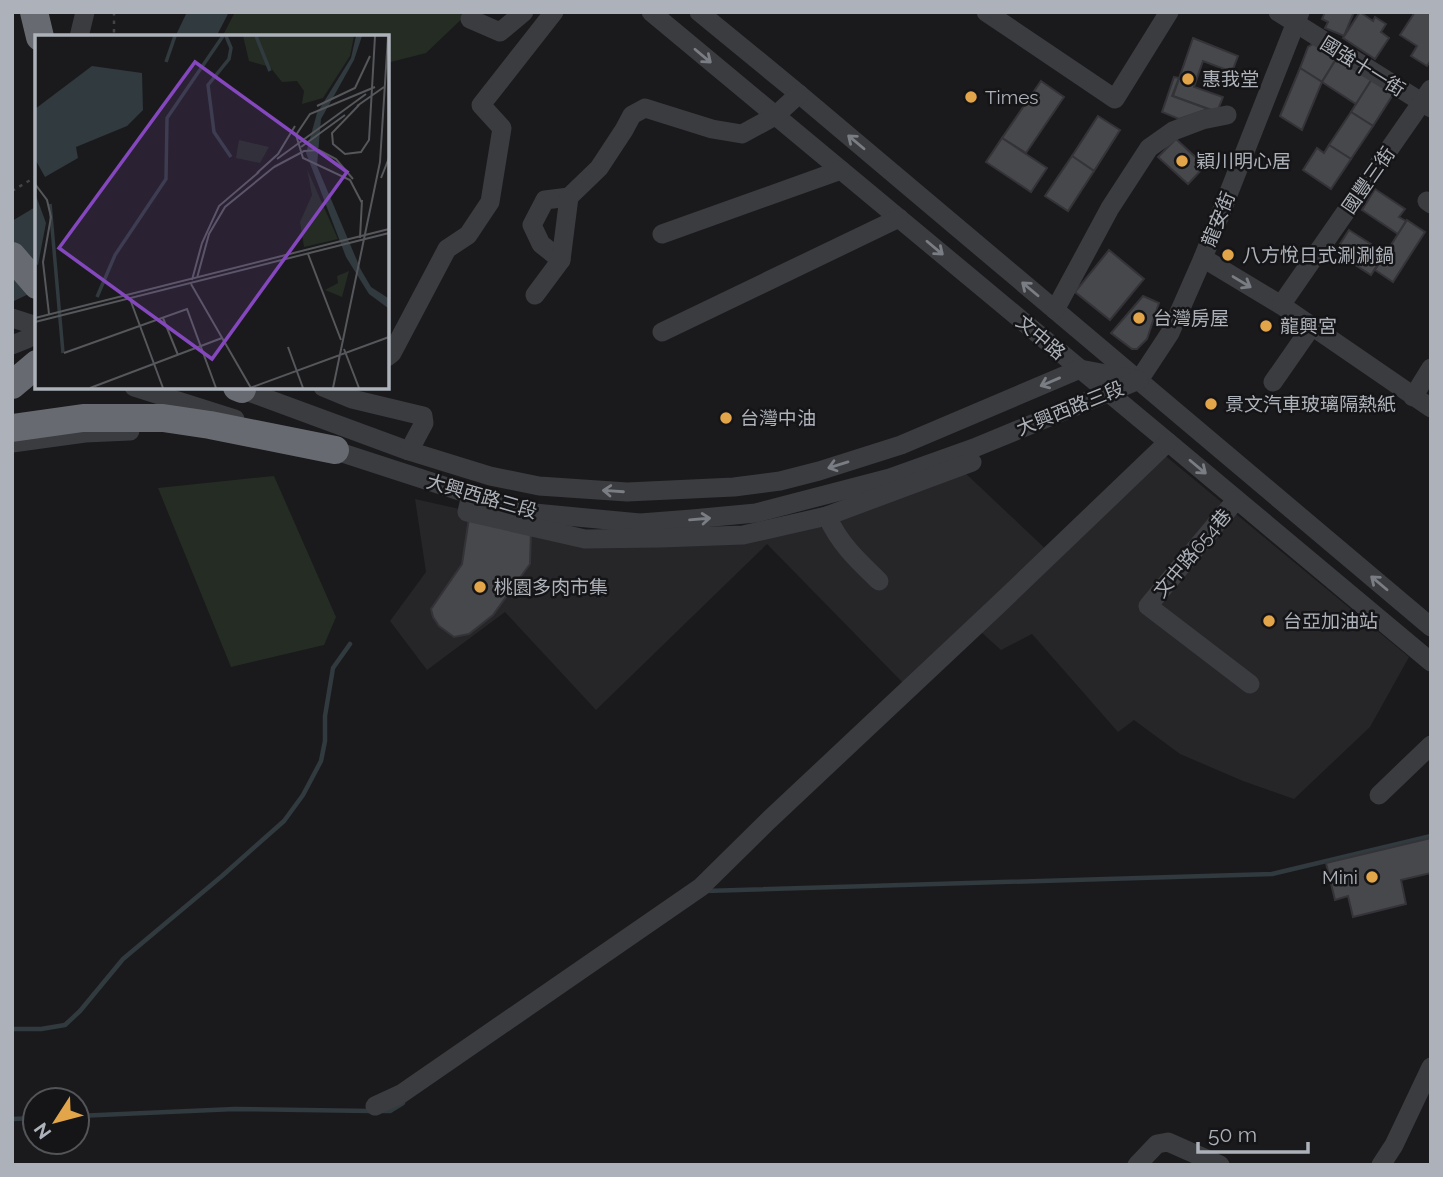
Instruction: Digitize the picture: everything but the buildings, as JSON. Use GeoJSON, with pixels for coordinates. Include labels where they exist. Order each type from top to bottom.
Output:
{"type":"FeatureCollection","features":[{"type":"Feature","properties":{"kind":"highway"},"geometry":{"type":"LineString","coordinates":[[34,12],[40,35]]}},
{"type":"Feature","properties":{"kind":"highway"},"geometry":{"type":"LineString","coordinates":[[12,256],[35,283]]}},
{"type":"Feature","properties":{"kind":"highway"},"geometry":{"type":"LineString","coordinates":[[12,385],[25,353]]}},
{"type":"Feature","properties":{"kind":"highway"},"geometry":{"type":"LineString","coordinates":[[12,428],[83,418],[163,418],[335,450]]}},
{"type":"Feature","properties":{"kind":"street"},"geometry":{"type":"LineString","coordinates":[[79,35],[85,12]]}},
{"type":"Feature","properties":{"kind":"street"},"geometry":{"type":"LineString","coordinates":[[470,19],[500,32],[524,12]]}},
{"type":"Feature","properties":{"kind":"street","name":"文中路"},"geometry":{"type":"LineString","coordinates":[[651,12],[1236,500],[1429,657]]}},
{"type":"Feature","properties":{"kind":"street","name":"文中路"},"geometry":{"type":"LineString","coordinates":[[699,12],[1431,627]]}},
{"type":"Feature","properties":{"kind":"street"},"geometry":{"type":"LineString","coordinates":[[986,12],[1115,99],[1169,12]]}},
{"type":"Feature","properties":{"kind":"street","name":"國強十一街"},"geometry":{"type":"LineString","coordinates":[[1278,12],[1298,18],[1428,100]]}},
{"type":"Feature","properties":{"kind":"street"},"geometry":{"type":"LineString","coordinates":[[388,356],[393,353],[447,248],[468,234],[490,202],[502,128],[481,105],[550,13]]}},
{"type":"Feature","properties":{"kind":"street","name":"龍安街"},"geometry":{"type":"LineString","coordinates":[[1139,380],[1170,333],[1203,258],[1298,18]]}},
{"type":"Feature","properties":{"kind":"street"},"geometry":{"type":"LineString","coordinates":[[561,260],[541,244],[532,225],[545,200],[569,197],[599,168],[632,115],[645,108],[712,129],[742,134],[775,116],[799,94]]}},
{"type":"Feature","properties":{"kind":"street","name":"國豐三街"},"geometry":{"type":"LineString","coordinates":[[1281,305],[1428,100]]}},
{"type":"Feature","properties":{"kind":"street"},"geometry":{"type":"LineString","coordinates":[[1055,310],[1110,208],[1149,148],[1172,131],[1227,114]]}},
{"type":"Feature","properties":{"kind":"street"},"geometry":{"type":"LineString","coordinates":[[662,234],[841,170]]}},
{"type":"Feature","properties":{"kind":"street"},"geometry":{"type":"LineString","coordinates":[[535,295],[561,260],[569,197]]}},
{"type":"Feature","properties":{"kind":"street"},"geometry":{"type":"LineString","coordinates":[[662,332],[899,218]]}},
{"type":"Feature","properties":{"kind":"street"},"geometry":{"type":"LineString","coordinates":[[1203,258],[1281,305],[1431,408]]}},
{"type":"Feature","properties":{"kind":"street"},"geometry":{"type":"LineString","coordinates":[[12,318],[35,325]]}},
{"type":"Feature","properties":{"kind":"street"},"geometry":{"type":"LineString","coordinates":[[1273,382],[1311,326]]}},
{"type":"Feature","properties":{"kind":"street"},"geometry":{"type":"LineString","coordinates":[[25,353],[27,339],[35,333]]}},
{"type":"Feature","properties":{"kind":"street"},"geometry":{"type":"LineString","coordinates":[[1413,397],[1431,368]]}},
{"type":"Feature","properties":{"kind":"street","name":"大興西路三段"},"geometry":{"type":"LineString","coordinates":[[241,388],[409,451],[490,476],[538,486],[627,492],[734,487],[780,481],[819,471],[901,445],[1080,369],[1139,380]]}},
{"type":"Feature","properties":{"kind":"street","name":"大興西路三段"},"geometry":{"type":"LineString","coordinates":[[137,388],[524,512],[639,523],[757,513],[890,478],[974,448],[1139,380]]}},
{"type":"Feature","properties":{"kind":"street"},"geometry":{"type":"LineString","coordinates":[[274,388],[409,451],[441,485]]}},
{"type":"Feature","properties":{"kind":"street"},"geometry":{"type":"LineString","coordinates":[[334,388],[352,399],[423,416],[424,423],[409,451]]}},
{"type":"Feature","properties":{"kind":"street"},"geometry":{"type":"LineString","coordinates":[[471,495],[467,512],[585,539],[743,535],[827,516],[937,476],[1032,438],[1075,417],[1082,402]]}},
{"type":"Feature","properties":{"kind":"street"},"geometry":{"type":"LineString","coordinates":[[12,443],[85,433],[161,430],[208,436],[441,485]]}},
{"type":"Feature","properties":{"kind":"street"},"geometry":{"type":"LineString","coordinates":[[375,1106],[401,1094],[701,887],[1168,442]]}},
{"type":"Feature","properties":{"kind":"street","name":"文中路654巷"},"geometry":{"type":"LineString","coordinates":[[1236,500],[1148,606],[1250,684]]}},
{"type":"Feature","properties":{"kind":"street"},"geometry":{"type":"LineString","coordinates":[[827,516],[835,533],[878,581]]}},
{"type":"Feature","properties":{"kind":"street"},"geometry":{"type":"LineString","coordinates":[[1379,794],[1431,745]]}},
{"type":"Feature","properties":{"kind":"street"},"geometry":{"type":"LineString","coordinates":[[1381,1165],[1394,1145],[1431,1068]]}},
{"type":"Feature","properties":{"kind":"street"},"geometry":{"type":"LineString","coordinates":[[1137,1165],[1157,1144],[1167,1142],[1220,1165]]}},
{"type":"Feature","properties":{"kind":"path"},"geometry":{"type":"LineString","coordinates":[[114,12],[114,35]]}},
{"type":"Feature","properties":{"kind":"path"},"geometry":{"type":"LineString","coordinates":[[12,191],[35,177]]}},
{"type":"Feature","properties":{"kind":"shaded area"},"geometry":{"type":"Polygon","coordinates":[[[187,12],[229,12],[217,35],[176,35],[187,12]]]}},
{"type":"Feature","properties":{"kind":"shaded area"},"geometry":{"type":"Polygon","coordinates":[[[235,12],[469,12],[426,53],[388,63],[388,35],[223,35],[235,12]]]}},
{"type":"Feature","properties":{"kind":"shaded area"},"geometry":{"type":"Polygon","coordinates":[[[35,207],[35,291],[12,302],[12,221],[35,207]]]}},
{"type":"Feature","properties":{"kind":"shaded area"},"geometry":{"type":"Polygon","coordinates":[[[1162,453],[1409,657],[1370,727],[1294,799],[1180,754],[1134,720],[1118,732],[1032,634],[1001,650],[972,624],[905,685],[767,544],[596,710],[505,612],[427,670],[390,621],[426,572],[415,499],[553,530],[664,535],[756,525],[962,470],[1050,553],[1162,453]]]}},
{"type":"Feature","properties":{"kind":"shaded area"},"geometry":{"type":"Polygon","coordinates":[[[274,476],[336,617],[324,645],[231,667],[158,488],[274,476]]]}},
{"type":"Feature","properties":{"kind":"waterway"},"geometry":{"type":"LineString","coordinates":[[12,1029],[41,1029],[65,1025],[123,959],[284,821],[303,795],[321,761],[333,668],[350,644]]}},
{"type":"Feature","properties":{"kind":"waterway"},"geometry":{"type":"LineString","coordinates":[[705,891],[1272,874],[1431,836]]}},
{"type":"Feature","properties":{"kind":"waterway"},"geometry":{"type":"LineString","coordinates":[[383,1111],[390,1111],[403,1103]]}},
{"type":"Feature","properties":{"kind":"waterway"},"geometry":{"type":"LineString","coordinates":[[91,1115],[235,1109],[370,1111]]}},
{"type":"Feature","properties":{"kind":"waterway"},"geometry":{"type":"LineString","coordinates":[[12,1119],[21,1119]]}},
{"type":"Feature","properties":{"kind":"place","name":"惠我堂"},"geometry":{"type":"Point","coordinates":[1188,79]}},
{"type":"Feature","properties":{"kind":"place","name":"Times"},"geometry":{"type":"Point","coordinates":[971,97]}},
{"type":"Feature","properties":{"kind":"place","name":"穎川明心居"},"geometry":{"type":"Point","coordinates":[1182,161]}},
{"type":"Feature","properties":{"kind":"place","name":"八方悅日式涮涮鍋"},"geometry":{"type":"Point","coordinates":[1228,255]}},
{"type":"Feature","properties":{"kind":"place","name":"台灣房屋"},"geometry":{"type":"Point","coordinates":[1139,318]}},
{"type":"Feature","properties":{"kind":"place","name":"龍興宮"},"geometry":{"type":"Point","coordinates":[1266,326]}},
{"type":"Feature","properties":{"kind":"place","name":"景文汽車玻璃隔熱紙"},"geometry":{"type":"Point","coordinates":[1211,404]}},
{"type":"Feature","properties":{"kind":"place","name":"台灣中油"},"geometry":{"type":"Point","coordinates":[726,418]}},
{"type":"Feature","properties":{"kind":"place","name":"桃園多肉市集"},"geometry":{"type":"Point","coordinates":[480,587]}},
{"type":"Feature","properties":{"kind":"place","name":"台亞加油站"},"geometry":{"type":"Point","coordinates":[1269,621]}},
{"type":"Feature","properties":{"kind":"place","name":"Mini"},"geometry":{"type":"Point","coordinates":[1372,877]}}]}
